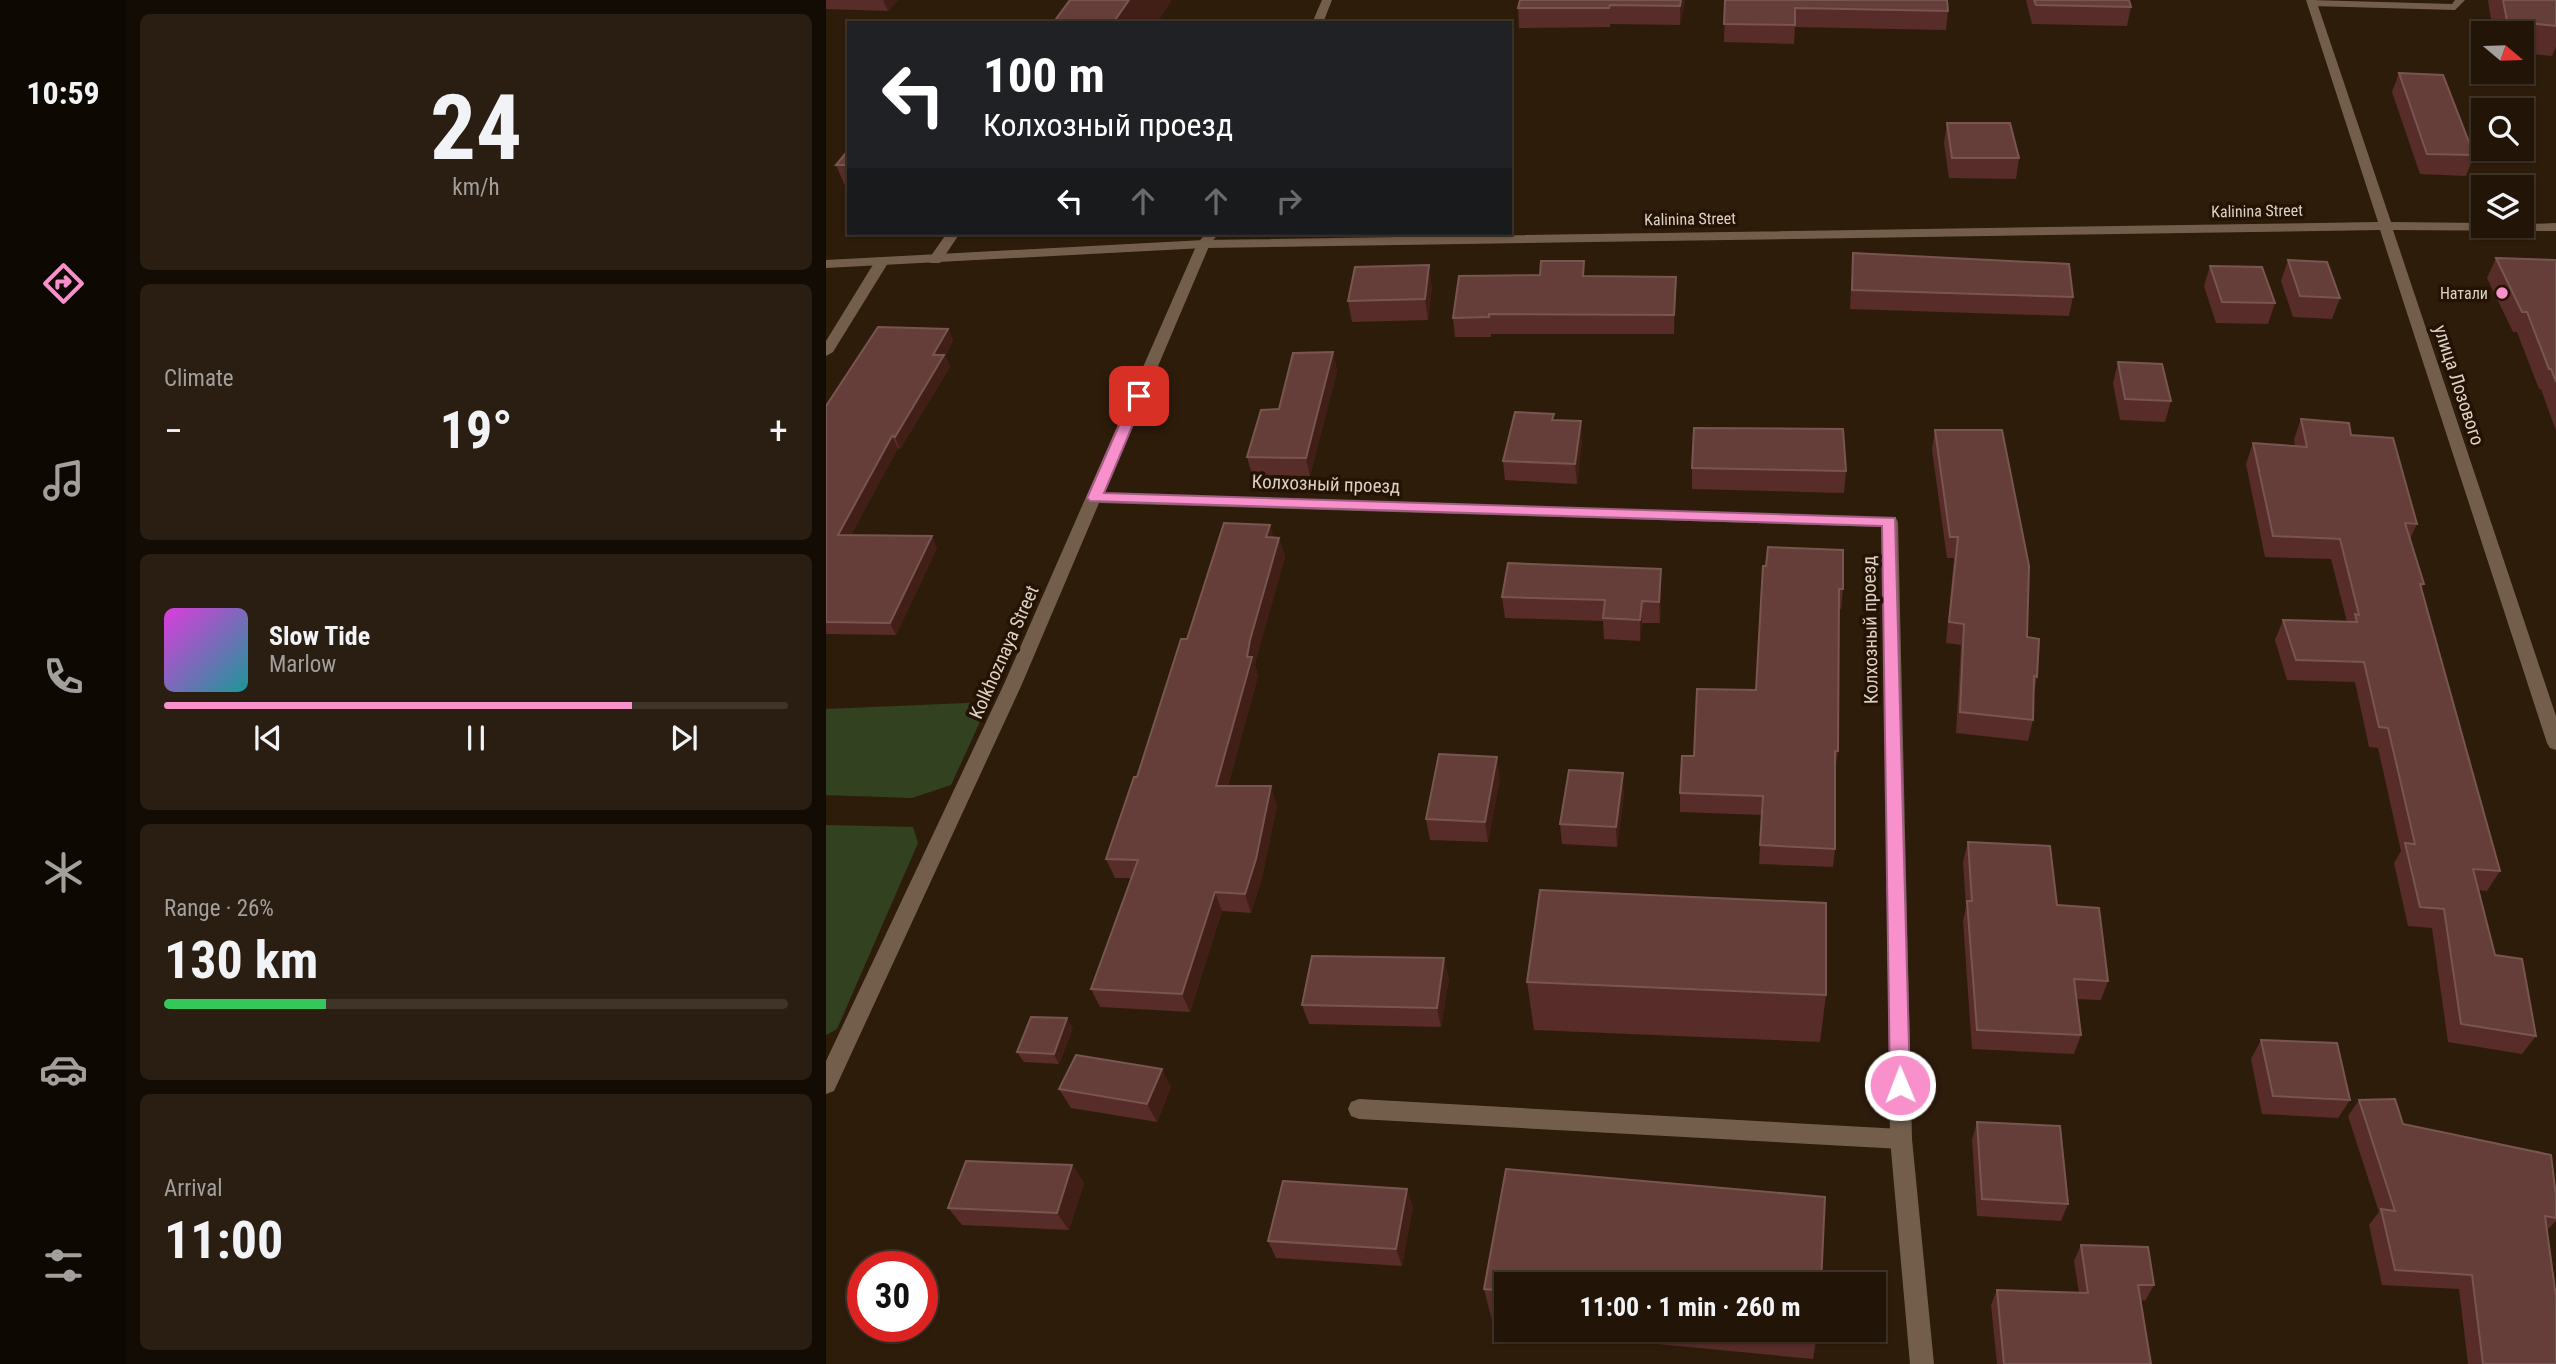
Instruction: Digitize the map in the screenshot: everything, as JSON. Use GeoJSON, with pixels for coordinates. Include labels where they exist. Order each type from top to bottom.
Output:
{"type":"FeatureCollection","features":[{"type":"Feature","properties":{"kind":"street"},"geometry":{"type":"LineString","coordinates":[[1318,21],[1327,0]]}},
{"type":"Feature","properties":{"kind":"street"},"geometry":{"type":"LineString","coordinates":[[2312,2],[2455,7],[2460,0]]}},
{"type":"Feature","properties":{"kind":"street","name":"улица Лозового"},"geometry":{"type":"LineString","coordinates":[[2312,2],[2556,743]]}},
{"type":"Feature","properties":{"kind":"street","name":"Kalinina Street"},"geometry":{"type":"LineString","coordinates":[[1512,235],[2387,226],[2556,227]]}},
{"type":"Feature","properties":{"kind":"street"},"geometry":{"type":"LineString","coordinates":[[935,260],[952,235]]}},
{"type":"Feature","properties":{"kind":"street","name":"Kalinina Street"},"geometry":{"type":"LineString","coordinates":[[826,264],[935,260],[1208,238],[1503,235]]}},
{"type":"Feature","properties":{"kind":"street","name":"Kolkhoznaya Street"},"geometry":{"type":"LineString","coordinates":[[826,1084],[1013,684],[1208,238]]}},
{"type":"Feature","properties":{"kind":"street"},"geometry":{"type":"LineString","coordinates":[[826,352],[881,263]]}},
{"type":"Feature","properties":{"kind":"street","name":"Колхозный проезд"},"geometry":{"type":"LineString","coordinates":[[1095,498],[1889,522],[1901,1139],[1922,1364]]}},
{"type":"Feature","properties":{"kind":"street"},"geometry":{"type":"LineString","coordinates":[[1359,1108],[1901,1139]]}},
{"type":"Feature","properties":{"kind":"green space"},"geometry":{"type":"Polygon","coordinates":[[[989,702],[951,785],[912,798],[826,795],[826,709],[989,702]]]}},
{"type":"Feature","properties":{"kind":"green space"},"geometry":{"type":"Polygon","coordinates":[[[826,825],[913,827],[918,843],[837,1029],[826,1035],[826,825]]]}},
{"type":"Feature","properties":{"kind":"building"},"geometry":{"type":"Polygon","coordinates":[[[1070,0],[1129,0],[1114,21],[1054,21],[1070,0]]]}},
{"type":"Feature","properties":{"kind":"building"},"geometry":{"type":"Polygon","coordinates":[[[1520,0],[1681,0],[1680,6],[1518,8],[1520,0]]]}},
{"type":"Feature","properties":{"kind":"building"},"geometry":{"type":"Polygon","coordinates":[[[1725,0],[1947,0],[1948,11],[1795,8],[1795,25],[1724,24],[1725,0]]]}},
{"type":"Feature","properties":{"kind":"building"},"geometry":{"type":"Polygon","coordinates":[[[2034,0],[2129,0],[2131,7],[2036,5],[2034,0]]]}},
{"type":"Feature","properties":{"kind":"building"},"geometry":{"type":"Polygon","coordinates":[[[2503,0],[2556,0],[2556,26],[2534,24],[2534,21],[2507,21],[2503,0]]]}},
{"type":"Feature","properties":{"kind":"building"},"geometry":{"type":"Polygon","coordinates":[[[2399,73],[2443,75],[2471,147],[2471,155],[2427,154],[2399,73]]]}},
{"type":"Feature","properties":{"kind":"building"},"geometry":{"type":"Polygon","coordinates":[[[1947,123],[2010,123],[2019,158],[1952,158],[1947,123]]]}},
{"type":"Feature","properties":{"kind":"building"},"geometry":{"type":"Polygon","coordinates":[[[847,151],[847,165],[836,165],[847,151]]]}},
{"type":"Feature","properties":{"kind":"building"},"geometry":{"type":"Polygon","coordinates":[[[1853,253],[2069,264],[2073,297],[1852,290],[1853,253]]]}},
{"type":"Feature","properties":{"kind":"building"},"geometry":{"type":"Polygon","coordinates":[[[2496,258],[2556,260],[2556,382],[2527,312],[2522,312],[2496,258]]]}},
{"type":"Feature","properties":{"kind":"building"},"geometry":{"type":"Polygon","coordinates":[[[2288,260],[2327,262],[2340,298],[2300,296],[2288,260]]]}},
{"type":"Feature","properties":{"kind":"building"},"geometry":{"type":"Polygon","coordinates":[[[1541,261],[1584,261],[1583,276],[1676,277],[1674,315],[1489,314],[1489,317],[1453,318],[1459,276],[1540,275],[1541,261]]]}},
{"type":"Feature","properties":{"kind":"building"},"geometry":{"type":"Polygon","coordinates":[[[1429,265],[1425,299],[1348,301],[1355,267],[1429,265]]]}},
{"type":"Feature","properties":{"kind":"building"},"geometry":{"type":"Polygon","coordinates":[[[2210,266],[2262,267],[2275,303],[2222,302],[2210,266]]]}},
{"type":"Feature","properties":{"kind":"building"},"geometry":{"type":"Polygon","coordinates":[[[878,327],[948,329],[933,355],[944,355],[895,437],[892,436],[838,535],[932,536],[890,623],[826,622],[826,406],[878,327]]]}},
{"type":"Feature","properties":{"kind":"building"},"geometry":{"type":"Polygon","coordinates":[[[1333,352],[1306,458],[1247,457],[1261,410],[1279,409],[1293,353],[1333,352]]]}},
{"type":"Feature","properties":{"kind":"building"},"geometry":{"type":"Polygon","coordinates":[[[2118,362],[2162,364],[2171,401],[2125,399],[2118,362]]]}},
{"type":"Feature","properties":{"kind":"building"},"geometry":{"type":"Polygon","coordinates":[[[1515,412],[1554,414],[1552,420],[1581,421],[1575,464],[1503,461],[1515,412]]]}},
{"type":"Feature","properties":{"kind":"building"},"geometry":{"type":"Polygon","coordinates":[[[2301,419],[2349,423],[2351,435],[2393,438],[2417,524],[2405,523],[2424,584],[2420,584],[2500,871],[2473,869],[2495,955],[2522,959],[2536,1036],[2461,1024],[2444,909],[2420,907],[2405,843],[2415,844],[2388,728],[2379,727],[2364,662],[2296,660],[2283,620],[2357,622],[2355,614],[2359,615],[2340,539],[2273,536],[2253,443],[2307,447],[2301,419]]]}},
{"type":"Feature","properties":{"kind":"building"},"geometry":{"type":"Polygon","coordinates":[[[1694,428],[1843,429],[1846,471],[1692,468],[1694,428]]]}},
{"type":"Feature","properties":{"kind":"building"},"geometry":{"type":"Polygon","coordinates":[[[1935,430],[2002,430],[2029,566],[2027,637],[2039,639],[2037,677],[2034,676],[2033,720],[1960,712],[1964,624],[1949,622],[1958,537],[1950,537],[1935,430]]]}},
{"type":"Feature","properties":{"kind":"building"},"geometry":{"type":"Polygon","coordinates":[[[1224,523],[1270,525],[1266,537],[1279,538],[1250,640],[1247,657],[1252,657],[1216,786],[1271,786],[1256,859],[1245,894],[1215,892],[1182,994],[1091,989],[1138,860],[1106,859],[1134,777],[1137,777],[1181,639],[1187,639],[1224,523]]]}},
{"type":"Feature","properties":{"kind":"building"},"geometry":{"type":"Polygon","coordinates":[[[1768,547],[1843,550],[1843,589],[1839,589],[1835,849],[1760,845],[1763,796],[1680,793],[1682,756],[1694,756],[1697,689],[1756,690],[1763,566],[1766,566],[1768,547]]]}},
{"type":"Feature","properties":{"kind":"building"},"geometry":{"type":"Polygon","coordinates":[[[1508,563],[1661,569],[1659,602],[1642,601],[1640,620],[1603,618],[1605,600],[1502,597],[1508,563]]]}},
{"type":"Feature","properties":{"kind":"building"},"geometry":{"type":"Polygon","coordinates":[[[1439,754],[1497,757],[1485,822],[1426,819],[1439,754]]]}},
{"type":"Feature","properties":{"kind":"building"},"geometry":{"type":"Polygon","coordinates":[[[1569,770],[1623,773],[1616,827],[1560,824],[1569,770]]]}},
{"type":"Feature","properties":{"kind":"building"},"geometry":{"type":"Polygon","coordinates":[[[1968,842],[2050,846],[2057,905],[2099,908],[2108,981],[2074,979],[2081,1035],[1977,1030],[1967,901],[1972,901],[1968,842]]]}},
{"type":"Feature","properties":{"kind":"building"},"geometry":{"type":"Polygon","coordinates":[[[1540,890],[1826,903],[1826,995],[1527,982],[1540,890]]]}},
{"type":"Feature","properties":{"kind":"building"},"geometry":{"type":"Polygon","coordinates":[[[1312,956],[1444,958],[1437,1008],[1302,1005],[1312,956]]]}},
{"type":"Feature","properties":{"kind":"building"},"geometry":{"type":"Polygon","coordinates":[[[1031,1017],[1067,1018],[1054,1054],[1017,1052],[1031,1017]]]}},
{"type":"Feature","properties":{"kind":"building"},"geometry":{"type":"Polygon","coordinates":[[[2261,1040],[2337,1043],[2350,1100],[2273,1096],[2261,1040]]]}},
{"type":"Feature","properties":{"kind":"building"},"geometry":{"type":"Polygon","coordinates":[[[1076,1055],[1162,1069],[1147,1104],[1059,1089],[1076,1055]]]}},
{"type":"Feature","properties":{"kind":"building"},"geometry":{"type":"Polygon","coordinates":[[[2395,1099],[2403,1124],[2551,1155],[2556,1218],[2545,1216],[2556,1297],[2556,1364],[2483,1364],[2472,1275],[2395,1270],[2381,1209],[2395,1211],[2359,1100],[2395,1099]]]}},
{"type":"Feature","properties":{"kind":"building"},"geometry":{"type":"Polygon","coordinates":[[[1977,1122],[2060,1126],[2068,1204],[1982,1199],[1977,1122]]]}},
{"type":"Feature","properties":{"kind":"building"},"geometry":{"type":"Polygon","coordinates":[[[966,1161],[1072,1165],[1057,1213],[948,1208],[966,1161]]]}},
{"type":"Feature","properties":{"kind":"building"},"geometry":{"type":"Polygon","coordinates":[[[1506,1169],[1825,1197],[1822,1272],[1494,1272],[1494,1290],[1484,1289],[1506,1169]]]}},
{"type":"Feature","properties":{"kind":"building"},"geometry":{"type":"Polygon","coordinates":[[[1283,1181],[1407,1189],[1396,1249],[1268,1241],[1283,1181]]]}},
{"type":"Feature","properties":{"kind":"building"},"geometry":{"type":"Polygon","coordinates":[[[2081,1245],[2148,1247],[2154,1285],[2138,1285],[2151,1364],[2004,1364],[1997,1290],[2088,1293],[2081,1245]]]}},
{"type":"Feature","properties":{"kind":"place","name":"Натали"},"geometry":{"type":"Point","coordinates":[2502,293]}},
{"type":"Feature","properties":{"kind":"route"},"geometry":{"type":"LineString","coordinates":[[1139,396],[1095,498],[1889,522],[1900,1085]]}}]}
